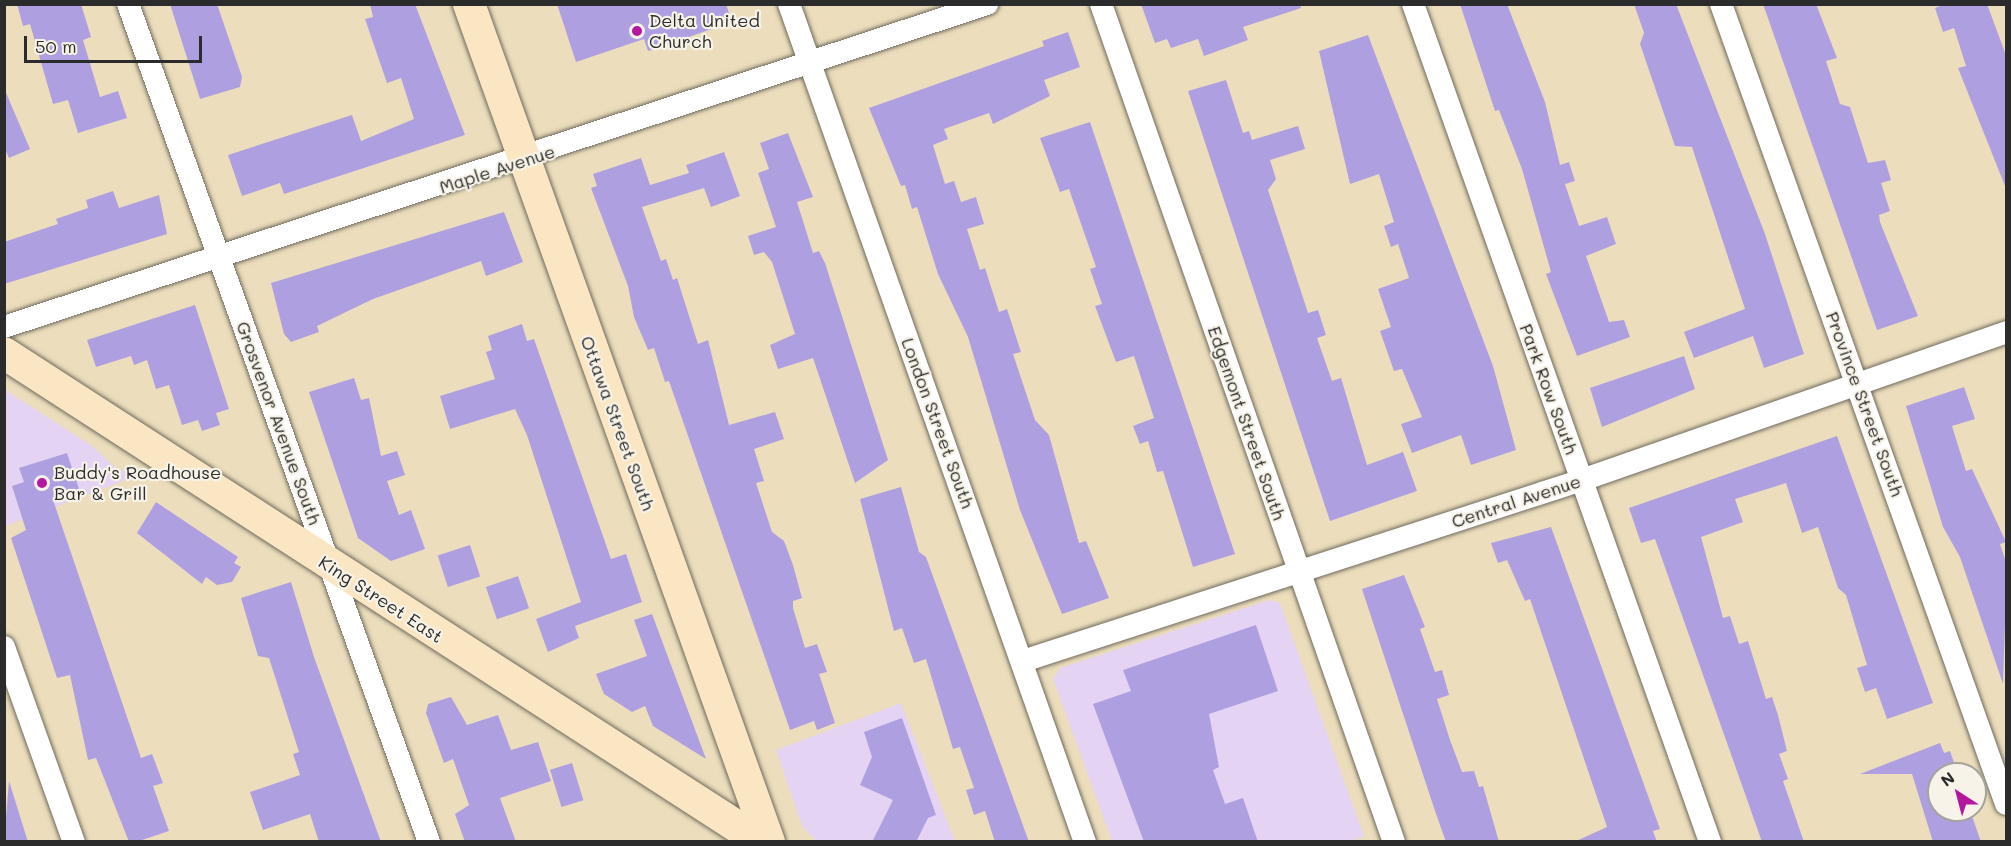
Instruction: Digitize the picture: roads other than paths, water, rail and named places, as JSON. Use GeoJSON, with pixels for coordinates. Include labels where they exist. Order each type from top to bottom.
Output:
{"type":"FeatureCollection","features":[{"type":"Feature","properties":{"kind":"main road","name":"Ottawa Street South"},"geometry":{"type":"LineString","coordinates":[[469,4],[769,842]]}},
{"type":"Feature","properties":{"kind":"main road","name":"King Street East"},"geometry":{"type":"LineString","coordinates":[[4,352],[332,568],[761,842]]}},
{"type":"Feature","properties":{"kind":"street","name":"Grosvenor Avenue South"},"geometry":{"type":"LineString","coordinates":[[128,4],[429,842]]}},
{"type":"Feature","properties":{"kind":"street","name":"London Street South"},"geometry":{"type":"LineString","coordinates":[[789,4],[1086,842]]}},
{"type":"Feature","properties":{"kind":"street","name":"Maple Avenue"},"geometry":{"type":"LineString","coordinates":[[4,327],[218,256],[524,161],[987,4]]}},
{"type":"Feature","properties":{"kind":"street","name":"Edgemont Street South"},"geometry":{"type":"LineString","coordinates":[[1101,4],[1394,842]]}},
{"type":"Feature","properties":{"kind":"street","name":"Park Row South"},"geometry":{"type":"LineString","coordinates":[[1413,4],[1710,842]]}},
{"type":"Feature","properties":{"kind":"street","name":"Province Street South"},"geometry":{"type":"LineString","coordinates":[[1721,4],[2007,804]]}},
{"type":"Feature","properties":{"kind":"street","name":"Central Avenue"},"geometry":{"type":"LineString","coordinates":[[1023,661],[1298,570],[1582,480],[2007,332]]}},
{"type":"Feature","properties":{"kind":"street"},"geometry":{"type":"LineString","coordinates":[[4,647],[74,842]]}},
{"type":"Feature","properties":{"kind":"place","name":"Delta United Church"},"geometry":{"type":"Point","coordinates":[637,31]}},
{"type":"Feature","properties":{"kind":"place","name":"Buddy's Roadhouse Bar & Grill"},"geometry":{"type":"Point","coordinates":[42,483]}}]}
